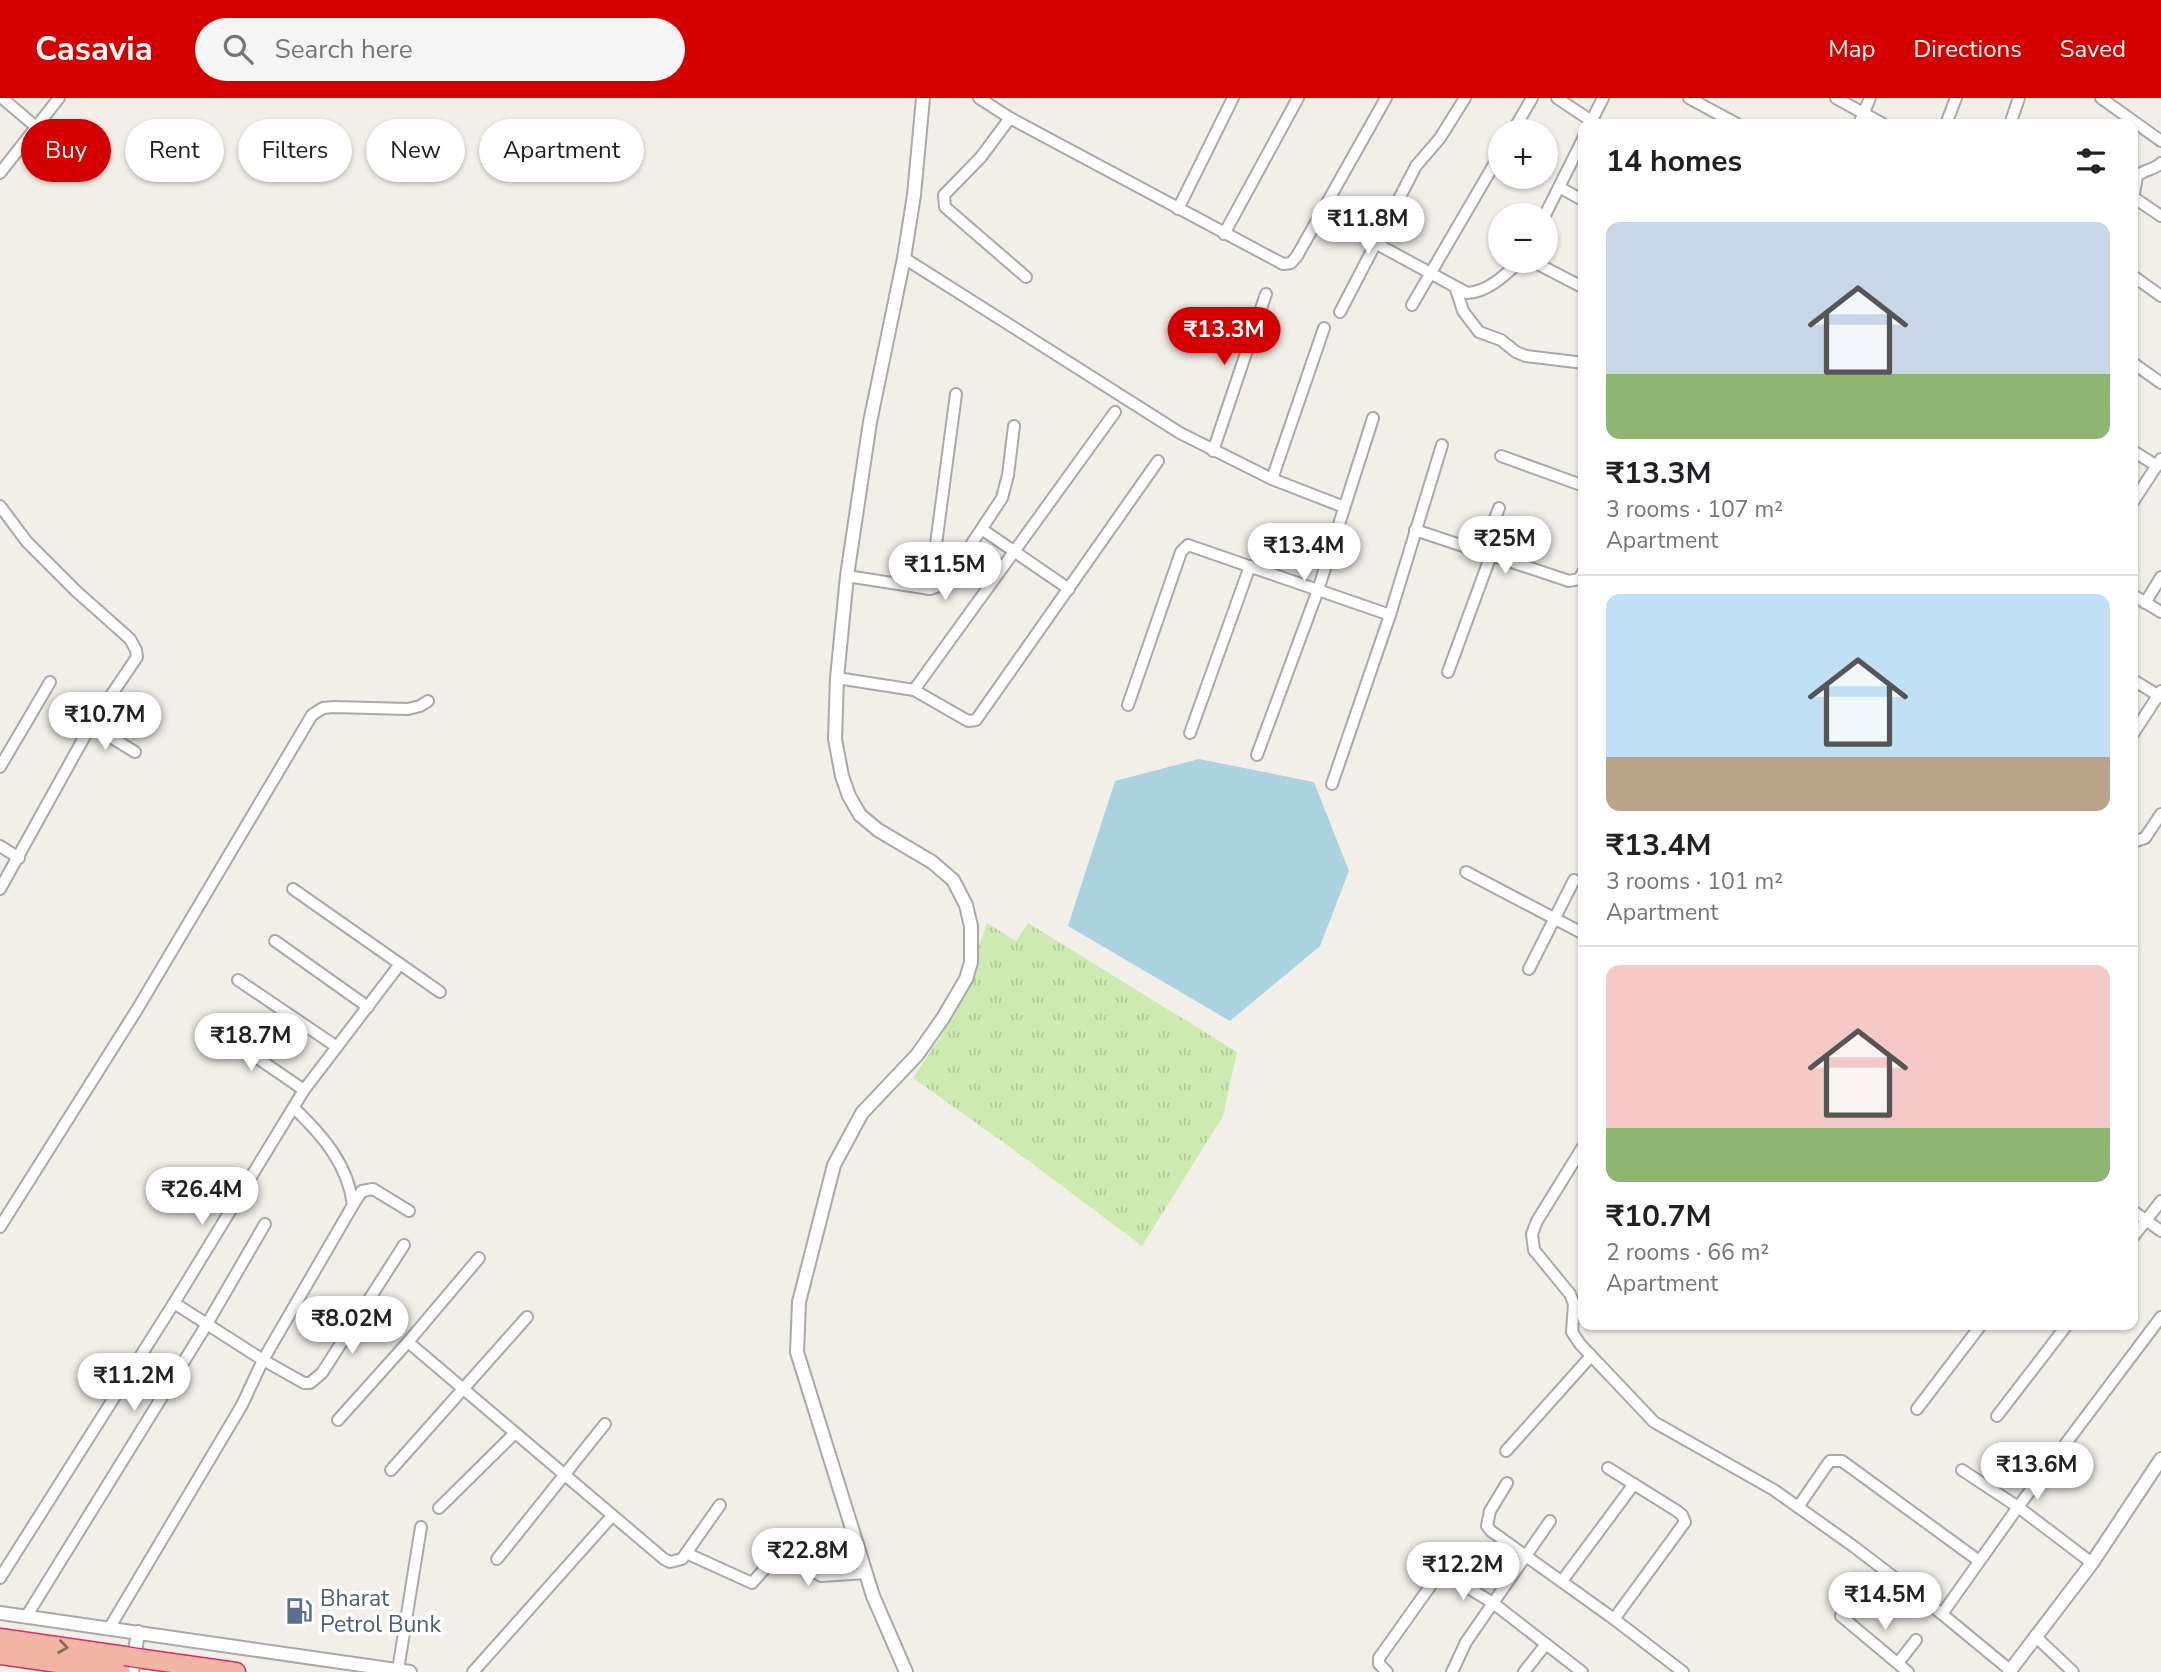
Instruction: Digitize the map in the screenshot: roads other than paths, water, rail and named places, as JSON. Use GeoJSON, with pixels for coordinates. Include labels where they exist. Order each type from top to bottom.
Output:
{"type":"FeatureCollection","features":[{"type":"Feature","properties":{"kind":"highway"},"geometry":{"type":"LineString","coordinates":[[0,1639],[131,1665]]}},
{"type":"Feature","properties":{"kind":"highway"},"geometry":{"type":"LineString","coordinates":[[0,1654],[236,1672]]}},
{"type":"Feature","properties":{"kind":"street"},"geometry":{"type":"LineString","coordinates":[[2,98],[27,119]]}},
{"type":"Feature","properties":{"kind":"street"},"geometry":{"type":"LineString","coordinates":[[41,119],[59,98]]}},
{"type":"Feature","properties":{"kind":"street"},"geometry":{"type":"LineString","coordinates":[[906,1672],[873,1596],[797,1352],[799,1302],[834,1165],[862,1114],[917,1055],[943,1018],[965,979],[971,962],[973,943],[966,905],[953,880],[914,850],[878,830],[860,815],[842,776],[835,739],[837,678],[847,576],[870,422],[904,258],[916,184],[923,98]]}},
{"type":"Feature","properties":{"kind":"street"},"geometry":{"type":"LineString","coordinates":[[979,98],[1010,118],[1283,264],[1291,263],[1386,98]]}},
{"type":"Feature","properties":{"kind":"street"},"geometry":{"type":"LineString","coordinates":[[1178,209],[1233,98]]}},
{"type":"Feature","properties":{"kind":"street"},"geometry":{"type":"LineString","coordinates":[[1224,233],[1298,98]]}},
{"type":"Feature","properties":{"kind":"street"},"geometry":{"type":"LineString","coordinates":[[1340,312],[1416,166],[1440,138],[1465,98]]}},
{"type":"Feature","properties":{"kind":"street"},"geometry":{"type":"LineString","coordinates":[[1520,119],[1532,98]]}},
{"type":"Feature","properties":{"kind":"street"},"geometry":{"type":"LineString","coordinates":[[1557,98],[1586,119]]}},
{"type":"Feature","properties":{"kind":"street"},"geometry":{"type":"LineString","coordinates":[[1594,119],[1603,98]]}},
{"type":"Feature","properties":{"kind":"street"},"geometry":{"type":"LineString","coordinates":[[1689,98],[1728,119]]}},
{"type":"Feature","properties":{"kind":"street"},"geometry":{"type":"LineString","coordinates":[[1836,98],[1861,119],[1870,98]]}},
{"type":"Feature","properties":{"kind":"street"},"geometry":{"type":"LineString","coordinates":[[1948,119],[1956,98]]}},
{"type":"Feature","properties":{"kind":"street"},"geometry":{"type":"LineString","coordinates":[[2012,119],[2019,98]]}},
{"type":"Feature","properties":{"kind":"street"},"geometry":{"type":"LineString","coordinates":[[2101,98],[2130,119]]}},
{"type":"Feature","properties":{"kind":"street"},"geometry":{"type":"LineString","coordinates":[[1010,118],[981,157],[944,195],[945,207],[1026,277]]}},
{"type":"Feature","properties":{"kind":"street"},"geometry":{"type":"LineString","coordinates":[[2138,125],[2161,141]]}},
{"type":"Feature","properties":{"kind":"street"},"geometry":{"type":"LineString","coordinates":[[0,173],[21,145]]}},
{"type":"Feature","properties":{"kind":"street"},"geometry":{"type":"LineString","coordinates":[[1551,203],[1578,149]]}},
{"type":"Feature","properties":{"kind":"street"},"geometry":{"type":"LineString","coordinates":[[2138,175],[2161,163]]}},
{"type":"Feature","properties":{"kind":"street"},"geometry":{"type":"LineString","coordinates":[[1412,306],[1488,173]]}},
{"type":"Feature","properties":{"kind":"street"},"geometry":{"type":"LineString","coordinates":[[1559,187],[1578,198]]}},
{"type":"Feature","properties":{"kind":"street"},"geometry":{"type":"LineString","coordinates":[[2138,201],[2161,216]]}},
{"type":"Feature","properties":{"kind":"street"},"geometry":{"type":"LineString","coordinates":[[1320,213],[1466,293],[1480,292],[1507,273]]}},
{"type":"Feature","properties":{"kind":"street"},"geometry":{"type":"LineString","coordinates":[[904,258],[1169,427],[1272,479],[1344,507]]}},
{"type":"Feature","properties":{"kind":"street"},"geometry":{"type":"LineString","coordinates":[[1555,273],[1578,285]]}},
{"type":"Feature","properties":{"kind":"street"},"geometry":{"type":"LineString","coordinates":[[2138,280],[2161,296]]}},
{"type":"Feature","properties":{"kind":"street"},"geometry":{"type":"LineString","coordinates":[[1456,289],[1463,311],[1479,332],[1501,340],[1525,356],[1578,362]]}},
{"type":"Feature","properties":{"kind":"street"},"geometry":{"type":"LineString","coordinates":[[1213,451],[1266,294]]}},
{"type":"Feature","properties":{"kind":"street"},"geometry":{"type":"LineString","coordinates":[[1272,479],[1324,328]]}},
{"type":"Feature","properties":{"kind":"street"},"geometry":{"type":"LineString","coordinates":[[2138,367],[2161,383]]}},
{"type":"Feature","properties":{"kind":"street"},"geometry":{"type":"LineString","coordinates":[[930,589],[956,394]]}},
{"type":"Feature","properties":{"kind":"street"},"geometry":{"type":"LineString","coordinates":[[914,690],[1115,412]]}},
{"type":"Feature","properties":{"kind":"street"},"geometry":{"type":"LineString","coordinates":[[1257,755],[1318,590],[1373,418]]}},
{"type":"Feature","properties":{"kind":"street"},"geometry":{"type":"LineString","coordinates":[[847,576],[930,589],[945,584],[983,530],[1005,490],[1014,426]]}},
{"type":"Feature","properties":{"kind":"street"},"geometry":{"type":"LineString","coordinates":[[1332,784],[1390,615],[1442,445]]}},
{"type":"Feature","properties":{"kind":"street"},"geometry":{"type":"LineString","coordinates":[[2138,453],[2159,463],[2138,494]]}},
{"type":"Feature","properties":{"kind":"street"},"geometry":{"type":"LineString","coordinates":[[1501,456],[1578,484]]}},
{"type":"Feature","properties":{"kind":"street"},"geometry":{"type":"LineString","coordinates":[[837,678],[914,690],[968,721],[976,720],[1158,461]]}},
{"type":"Feature","properties":{"kind":"street"},"geometry":{"type":"LineString","coordinates":[[0,506],[27,542],[130,639],[137,657],[91,725],[0,889]]}},
{"type":"Feature","properties":{"kind":"street"},"geometry":{"type":"LineString","coordinates":[[1448,672],[1499,508]]}},
{"type":"Feature","properties":{"kind":"street"},"geometry":{"type":"LineString","coordinates":[[983,530],[1069,589]]}},
{"type":"Feature","properties":{"kind":"street"},"geometry":{"type":"LineString","coordinates":[[1415,530],[1569,581],[1578,579]]}},
{"type":"Feature","properties":{"kind":"street"},"geometry":{"type":"LineString","coordinates":[[1128,705],[1184,548],[1188,545],[1390,615]]}},
{"type":"Feature","properties":{"kind":"street"},"geometry":{"type":"LineString","coordinates":[[1190,733],[1250,566]]}},
{"type":"Feature","properties":{"kind":"street"},"geometry":{"type":"LineString","coordinates":[[2145,603],[2161,577]]}},
{"type":"Feature","properties":{"kind":"street"},"geometry":{"type":"LineString","coordinates":[[2138,598],[2161,612]]}},
{"type":"Feature","properties":{"kind":"street"},"geometry":{"type":"LineString","coordinates":[[0,767],[50,682]]}},
{"type":"Feature","properties":{"kind":"street"},"geometry":{"type":"LineString","coordinates":[[2138,683],[2160,695],[2138,727]]}},
{"type":"Feature","properties":{"kind":"street"},"geometry":{"type":"LineString","coordinates":[[0,1227],[138,1009],[312,715],[323,708],[408,709],[428,701]]}},
{"type":"Feature","properties":{"kind":"street"},"geometry":{"type":"LineString","coordinates":[[91,725],[135,752]]}},
{"type":"Feature","properties":{"kind":"street"},"geometry":{"type":"LineString","coordinates":[[2138,840],[2145,838],[2161,814]]}},
{"type":"Feature","properties":{"kind":"street"},"geometry":{"type":"LineString","coordinates":[[0,846],[19,858]]}},
{"type":"Feature","properties":{"kind":"street"},"geometry":{"type":"LineString","coordinates":[[1466,872],[1578,931]]}},
{"type":"Feature","properties":{"kind":"street"},"geometry":{"type":"LineString","coordinates":[[1529,969],[1574,880]]}},
{"type":"Feature","properties":{"kind":"street"},"geometry":{"type":"LineString","coordinates":[[293,889],[440,992]]}},
{"type":"Feature","properties":{"kind":"street"},"geometry":{"type":"LineString","coordinates":[[275,941],[368,1007]]}},
{"type":"Feature","properties":{"kind":"street"},"geometry":{"type":"LineString","coordinates":[[0,1578],[174,1303],[304,1090],[400,964]]}},
{"type":"Feature","properties":{"kind":"street"},"geometry":{"type":"LineString","coordinates":[[238,980],[337,1047]]}},
{"type":"Feature","properties":{"kind":"street"},"geometry":{"type":"LineString","coordinates":[[215,1029],[304,1090]]}},
{"type":"Feature","properties":{"kind":"street"},"geometry":{"type":"LineString","coordinates":[[294,1108],[323,1136],[336,1156],[348,1184],[353,1205]]}},
{"type":"Feature","properties":{"kind":"street"},"geometry":{"type":"LineString","coordinates":[[1578,1154],[1540,1214],[1532,1234],[1532,1242],[1534,1250],[1570,1294],[1575,1311],[1572,1332],[1591,1356],[1654,1422],[1774,1490],[1942,1614],[2009,1671],[2092,1563],[2161,1459]]}},
{"type":"Feature","properties":{"kind":"street"},"geometry":{"type":"LineString","coordinates":[[110,1627],[242,1405],[263,1360],[362,1191],[373,1189],[409,1211]]}},
{"type":"Feature","properties":{"kind":"street"},"geometry":{"type":"LineString","coordinates":[[2138,1231],[2161,1201]]}},
{"type":"Feature","properties":{"kind":"street"},"geometry":{"type":"LineString","coordinates":[[2138,1215],[2161,1231]]}},
{"type":"Feature","properties":{"kind":"street"},"geometry":{"type":"LineString","coordinates":[[26,1616],[207,1324],[265,1224]]}},
{"type":"Feature","properties":{"kind":"street"},"geometry":{"type":"LineString","coordinates":[[174,1303],[263,1360],[304,1383],[310,1383],[316,1380],[351,1329],[404,1245]]}},
{"type":"Feature","properties":{"kind":"street"},"geometry":{"type":"LineString","coordinates":[[338,1420],[479,1258]]}},
{"type":"Feature","properties":{"kind":"street"},"geometry":{"type":"LineString","coordinates":[[391,1470],[527,1317]]}},
{"type":"Feature","properties":{"kind":"street"},"geometry":{"type":"LineString","coordinates":[[1942,1614],[2018,1507],[2161,1317]]}},
{"type":"Feature","properties":{"kind":"street"},"geometry":{"type":"LineString","coordinates":[[1917,1409],[1977,1330]]}},
{"type":"Feature","properties":{"kind":"street"},"geometry":{"type":"LineString","coordinates":[[1997,1416],[2063,1330]]}},
{"type":"Feature","properties":{"kind":"street"},"geometry":{"type":"LineString","coordinates":[[408,1342],[664,1559],[677,1561],[686,1553],[720,1505]]}},
{"type":"Feature","properties":{"kind":"street"},"geometry":{"type":"LineString","coordinates":[[1506,1451],[1591,1356]]}},
{"type":"Feature","properties":{"kind":"street"},"geometry":{"type":"LineString","coordinates":[[497,1559],[605,1424]]}},
{"type":"Feature","properties":{"kind":"street"},"geometry":{"type":"LineString","coordinates":[[439,1508],[515,1433]]}},
{"type":"Feature","properties":{"kind":"street"},"geometry":{"type":"LineString","coordinates":[[1798,1507],[1826,1465],[1830,1461],[1842,1461],[1979,1561]]}},
{"type":"Feature","properties":{"kind":"street"},"geometry":{"type":"LineString","coordinates":[[1608,1468],[1677,1511],[1685,1522],[1614,1619]]}},
{"type":"Feature","properties":{"kind":"street"},"geometry":{"type":"LineString","coordinates":[[1962,1470],[2018,1507],[2092,1563]]}},
{"type":"Feature","properties":{"kind":"street"},"geometry":{"type":"LineString","coordinates":[[1507,1483],[1490,1511],[1487,1526],[1683,1672]]}},
{"type":"Feature","properties":{"kind":"street"},"geometry":{"type":"LineString","coordinates":[[1562,1581],[1634,1484]]}},
{"type":"Feature","properties":{"kind":"street"},"geometry":{"type":"LineString","coordinates":[[473,1672],[612,1516]]}},
{"type":"Feature","properties":{"kind":"street"},"geometry":{"type":"LineString","coordinates":[[1452,1672],[1466,1642],[1550,1521]]}},
{"type":"Feature","properties":{"kind":"street"},"geometry":{"type":"LineString","coordinates":[[0,1613],[404,1671],[421,1527]]}},
{"type":"Feature","properties":{"kind":"street"},"geometry":{"type":"LineString","coordinates":[[686,1553],[751,1583],[777,1555],[789,1556],[821,1576],[866,1573]]}},
{"type":"Feature","properties":{"kind":"street"},"geometry":{"type":"LineString","coordinates":[[1387,1672],[1379,1664],[1379,1658],[1438,1572],[1444,1572],[1493,1603],[1582,1672]]}},
{"type":"Feature","properties":{"kind":"street"},"geometry":{"type":"LineString","coordinates":[[1841,1616],[1908,1672]]}},
{"type":"Feature","properties":{"kind":"street"},"geometry":{"type":"LineString","coordinates":[[131,1665],[138,1632]]}},
{"type":"Feature","properties":{"kind":"street"},"geometry":{"type":"LineString","coordinates":[[2035,1636],[2073,1672]]}},
{"type":"Feature","properties":{"kind":"street"},"geometry":{"type":"LineString","coordinates":[[1898,1663],[1916,1640]]}},
{"type":"Feature","properties":{"kind":"street"},"geometry":{"type":"LineString","coordinates":[[1524,1672],[1546,1644]]}},
{"type":"Feature","properties":{"kind":"water"},"geometry":{"type":"Polygon","coordinates":[[[1199,759],[1314,782],[1349,871],[1320,946],[1230,1021],[1068,926],[1115,781],[1199,759]]]}},
{"type":"Feature","properties":{"kind":"place","name":"Bharat Petrol Bunk"},"geometry":{"type":"Point","coordinates":[299,1611]}}]}
